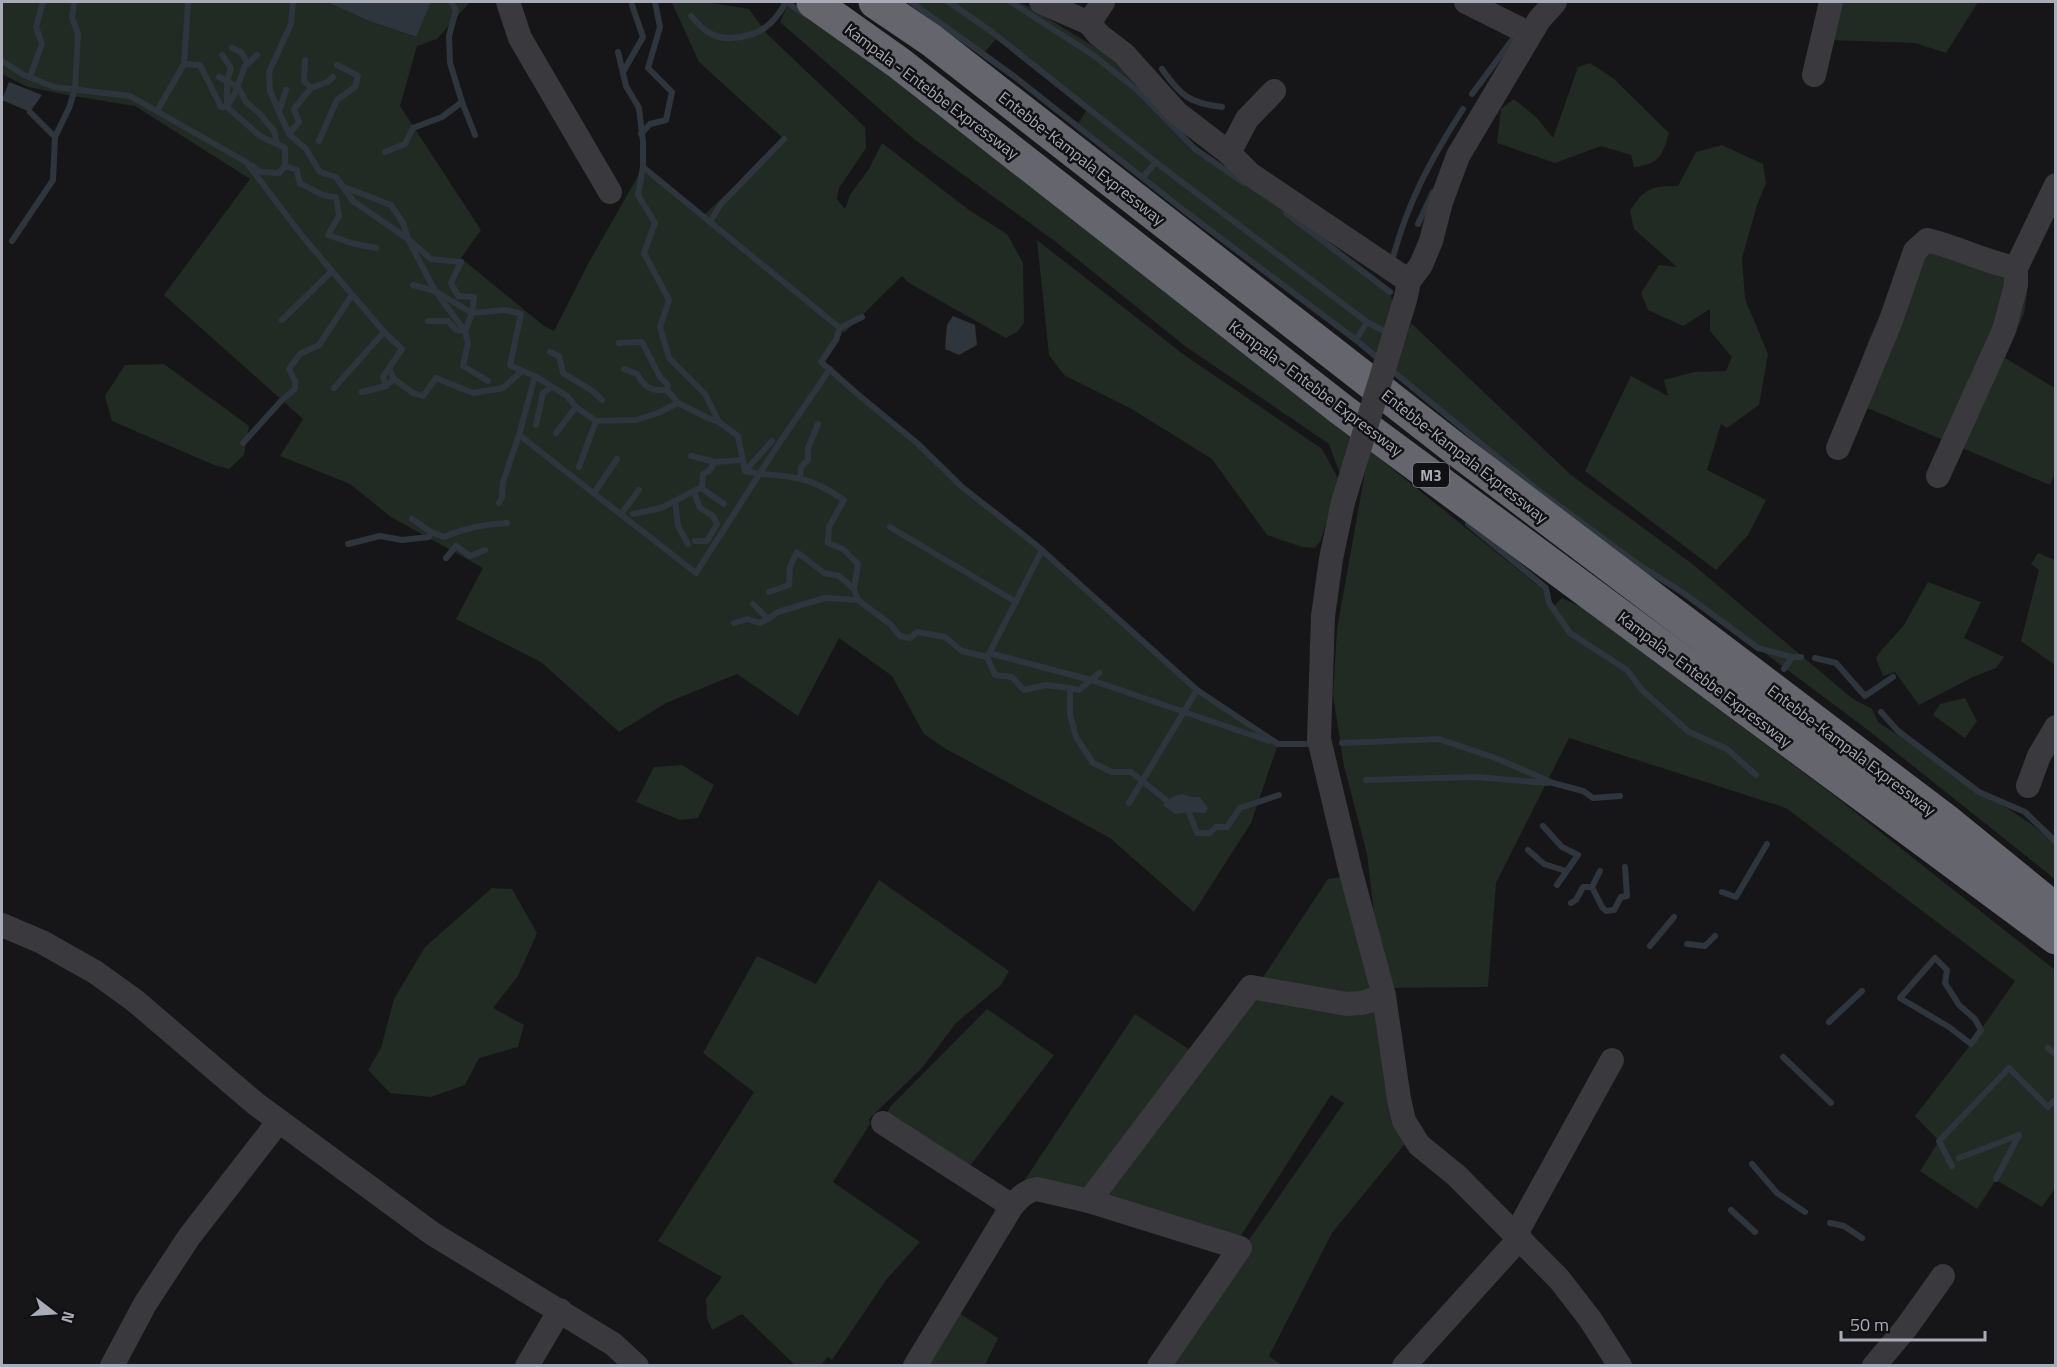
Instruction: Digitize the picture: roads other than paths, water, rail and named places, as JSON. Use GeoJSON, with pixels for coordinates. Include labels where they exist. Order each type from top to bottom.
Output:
{"type":"FeatureCollection","features":[{"type":"Feature","properties":{"kind":"highway","name":"Kampala - Entebbe Expressway"},"geometry":{"type":"LineString","coordinates":[[813,2],[899,63],[1342,410],[2055,938]]}},
{"type":"Feature","properties":{"kind":"highway","name":"Entebbe-Kampala Expressway"},"geometry":{"type":"LineString","coordinates":[[875,2],[931,40],[1453,447],[1948,822],[2055,910]]}},
{"type":"Feature","properties":{"kind":"street"},"geometry":{"type":"LineString","coordinates":[[508,2],[520,38],[610,192]]}},
{"type":"Feature","properties":{"kind":"street"},"geometry":{"type":"LineString","coordinates":[[1041,2],[1089,23],[1099,35],[1124,54],[1177,113],[1229,153],[1250,174],[1407,291]]}},
{"type":"Feature","properties":{"kind":"street"},"geometry":{"type":"LineString","coordinates":[[1089,23],[1103,2]]}},
{"type":"Feature","properties":{"kind":"street"},"geometry":{"type":"LineString","coordinates":[[1466,2],[1530,34]]}},
{"type":"Feature","properties":{"kind":"street"},"geometry":{"type":"LineString","coordinates":[[1555,2],[1530,34],[1458,156],[1441,202],[1431,241],[1407,291],[1342,502],[1323,615],[1319,739],[1350,869],[1384,996],[1404,1120],[1419,1144],[1457,1176],[1576,1298],[1620,1365]]}},
{"type":"Feature","properties":{"kind":"street"},"geometry":{"type":"LineString","coordinates":[[1814,75],[1831,2]]}},
{"type":"Feature","properties":{"kind":"street"},"geometry":{"type":"LineString","coordinates":[[1229,153],[1247,119],[1274,91]]}},
{"type":"Feature","properties":{"kind":"street"},"geometry":{"type":"LineString","coordinates":[[1938,476],[2004,330],[2016,285],[2016,268],[2055,185]]}},
{"type":"Feature","properties":{"kind":"street"},"geometry":{"type":"LineString","coordinates":[[1838,448],[1890,322],[1914,251],[1927,240],[1943,243],[1996,264],[2016,268]]}},
{"type":"Feature","properties":{"kind":"street"},"geometry":{"type":"LineString","coordinates":[[2028,786],[2034,767],[2055,727]]}},
{"type":"Feature","properties":{"kind":"street"},"geometry":{"type":"LineString","coordinates":[[2,925],[42,942],[95,972],[134,1000],[197,1055],[279,1121],[433,1234],[613,1344],[637,1365]]}},
{"type":"Feature","properties":{"kind":"street"},"geometry":{"type":"LineString","coordinates":[[1089,1201],[1251,987],[1347,1004],[1362,1003],[1384,996]]}},
{"type":"Feature","properties":{"kind":"street"},"geometry":{"type":"LineString","coordinates":[[1404,1365],[1518,1236],[1612,1060]]}},
{"type":"Feature","properties":{"kind":"street"},"geometry":{"type":"LineString","coordinates":[[112,1365],[145,1304],[189,1237],[279,1121]]}},
{"type":"Feature","properties":{"kind":"street"},"geometry":{"type":"LineString","coordinates":[[882,1123],[1012,1206]]}},
{"type":"Feature","properties":{"kind":"street"},"geometry":{"type":"LineString","coordinates":[[915,1365],[1012,1206],[1022,1195],[1037,1189],[1089,1201],[1240,1248],[1159,1365]]}},
{"type":"Feature","properties":{"kind":"street"},"geometry":{"type":"LineString","coordinates":[[1874,1365],[1906,1328],[1943,1276]]}},
{"type":"Feature","properties":{"kind":"street"},"geometry":{"type":"LineString","coordinates":[[527,1365],[560,1310]]}},
{"type":"Feature","properties":{"kind":"waterway"},"geometry":{"type":"LineString","coordinates":[[30,77],[42,44],[36,27],[43,2]]}},
{"type":"Feature","properties":{"kind":"waterway"},"geometry":{"type":"LineString","coordinates":[[55,137],[75,89],[78,34],[72,18],[74,2]]}},
{"type":"Feature","properties":{"kind":"waterway"},"geometry":{"type":"LineString","coordinates":[[157,111],[184,64],[188,2]]}},
{"type":"Feature","properties":{"kind":"waterway"},"geometry":{"type":"LineString","coordinates":[[279,112],[270,91],[269,72],[291,24],[293,2]]}},
{"type":"Feature","properties":{"kind":"waterway"},"geometry":{"type":"LineString","coordinates":[[451,2],[456,10],[449,36],[450,63],[462,102]]}},
{"type":"Feature","properties":{"kind":"waterway"},"geometry":{"type":"LineString","coordinates":[[641,134],[650,124],[666,120],[672,92],[648,68],[660,27],[655,2]]}},
{"type":"Feature","properties":{"kind":"waterway"},"geometry":{"type":"LineString","coordinates":[[786,2],[806,15]]}},
{"type":"Feature","properties":{"kind":"waterway"},"geometry":{"type":"LineString","coordinates":[[691,16],[703,29],[713,35],[724,38],[740,37],[764,29],[776,18],[786,2]]}},
{"type":"Feature","properties":{"kind":"waterway"},"geometry":{"type":"LineString","coordinates":[[911,2],[1015,77],[1186,212],[1380,360]]}},
{"type":"Feature","properties":{"kind":"waterway"},"geometry":{"type":"LineString","coordinates":[[949,2],[992,32],[1162,167],[1367,322],[1382,330]]}},
{"type":"Feature","properties":{"kind":"waterway"},"geometry":{"type":"LineString","coordinates":[[1011,2],[1093,55],[1137,90],[1195,149],[1244,183]]}},
{"type":"Feature","properties":{"kind":"waterway"},"geometry":{"type":"LineString","coordinates":[[623,72],[643,37],[632,5]]}},
{"type":"Feature","properties":{"kind":"waterway"},"geometry":{"type":"LineString","coordinates":[[1472,94],[1518,32]]}},
{"type":"Feature","properties":{"kind":"waterway"},"geometry":{"type":"LineString","coordinates":[[232,48],[241,52],[248,64]]}},
{"type":"Feature","properties":{"kind":"waterway"},"geometry":{"type":"LineString","coordinates":[[618,52],[626,86],[639,108],[643,167],[638,195],[655,223],[644,253],[669,300],[660,327],[669,358],[705,394],[719,422],[738,436],[745,471],[794,477],[824,488],[844,500],[829,527],[828,543],[843,549],[858,564],[854,589],[858,600],[890,624],[900,636],[910,638],[917,632],[945,637],[962,651],[987,657],[995,675],[1012,677],[1024,690],[1046,685],[1070,688],[1070,714],[1076,737],[1093,763],[1112,772],[1131,772],[1166,800]]}},
{"type":"Feature","properties":{"kind":"waterway"},"geometry":{"type":"LineString","coordinates":[[222,55],[231,68],[227,81],[227,107]]}},
{"type":"Feature","properties":{"kind":"waterway"},"geometry":{"type":"LineString","coordinates":[[227,107],[245,66],[257,55]]}},
{"type":"Feature","properties":{"kind":"waterway"},"geometry":{"type":"LineString","coordinates":[[305,60],[304,81],[311,88]]}},
{"type":"Feature","properties":{"kind":"waterway"},"geometry":{"type":"LineString","coordinates":[[2,61],[24,75],[54,87],[130,96],[246,162],[303,237],[384,332]]}},
{"type":"Feature","properties":{"kind":"waterway"},"geometry":{"type":"LineString","coordinates":[[184,64],[200,65],[221,107],[227,107],[260,136],[285,148],[285,166],[297,170],[300,184],[321,194],[336,197],[339,216],[328,235],[376,248]]}},
{"type":"Feature","properties":{"kind":"waterway"},"geometry":{"type":"LineString","coordinates":[[319,141],[337,100],[355,87],[358,76],[337,65]]}},
{"type":"Feature","properties":{"kind":"waterway"},"geometry":{"type":"LineString","coordinates":[[1162,69],[1187,97],[1201,103],[1222,107]]}},
{"type":"Feature","properties":{"kind":"waterway"},"geometry":{"type":"LineString","coordinates":[[219,77],[238,87],[246,102],[274,131],[277,144]]}},
{"type":"Feature","properties":{"kind":"waterway"},"geometry":{"type":"LineString","coordinates":[[289,134],[299,122],[294,109],[311,88],[328,82],[333,77]]}},
{"type":"Feature","properties":{"kind":"waterway"},"geometry":{"type":"LineString","coordinates":[[286,90],[279,112],[289,134],[306,149],[320,172],[336,177],[353,201],[408,239],[435,291],[465,331]]}},
{"type":"Feature","properties":{"kind":"waterway"},"geometry":{"type":"LineString","coordinates":[[385,152],[405,144],[413,128],[442,117],[462,102],[475,135]]}},
{"type":"Feature","properties":{"kind":"waterway"},"geometry":{"type":"LineString","coordinates":[[1392,261],[1405,220],[1421,182],[1463,109]]}},
{"type":"Feature","properties":{"kind":"waterway"},"geometry":{"type":"LineString","coordinates":[[12,241],[53,180],[55,137],[30,112]]}},
{"type":"Feature","properties":{"kind":"waterway"},"geometry":{"type":"LineString","coordinates":[[784,139],[721,204],[710,222],[840,328],[836,340],[821,362],[917,443],[962,487],[1035,544],[1197,690],[1278,744],[1314,744]]}},
{"type":"Feature","properties":{"kind":"waterway"},"geometry":{"type":"LineString","coordinates":[[1143,177],[1156,162]]}},
{"type":"Feature","properties":{"kind":"waterway"},"geometry":{"type":"LineString","coordinates":[[252,166],[261,172],[279,173],[285,166]]}},
{"type":"Feature","properties":{"kind":"waterway"},"geometry":{"type":"LineString","coordinates":[[643,167],[710,222]]}},
{"type":"Feature","properties":{"kind":"waterway"},"geometry":{"type":"LineString","coordinates":[[344,187],[391,205],[403,223],[408,239],[431,259],[461,262],[451,283],[458,296],[474,297],[472,313],[465,331]]}},
{"type":"Feature","properties":{"kind":"waterway"},"geometry":{"type":"LineString","coordinates":[[1418,224],[1433,192]]}},
{"type":"Feature","properties":{"kind":"waterway"},"geometry":{"type":"LineString","coordinates":[[1286,213],[1390,292]]}},
{"type":"Feature","properties":{"kind":"waterway"},"geometry":{"type":"LineString","coordinates":[[282,320],[332,271]]}},
{"type":"Feature","properties":{"kind":"waterway"},"geometry":{"type":"LineString","coordinates":[[413,285],[435,291],[472,313],[506,310],[521,314],[510,365],[522,371]]}},
{"type":"Feature","properties":{"kind":"waterway"},"geometry":{"type":"LineString","coordinates":[[243,443],[295,389],[295,381],[289,369],[300,354],[319,345],[352,295]]}},
{"type":"Feature","properties":{"kind":"waterway"},"geometry":{"type":"LineString","coordinates":[[840,328],[862,317]]}},
{"type":"Feature","properties":{"kind":"waterway"},"geometry":{"type":"LineString","coordinates":[[428,321],[448,321],[456,330],[465,331],[468,343],[463,366],[488,381]]}},
{"type":"Feature","properties":{"kind":"waterway"},"geometry":{"type":"LineString","coordinates":[[1356,340],[1367,322]]}},
{"type":"Feature","properties":{"kind":"waterway"},"geometry":{"type":"LineString","coordinates":[[334,388],[384,332],[402,349],[389,368]]}},
{"type":"Feature","properties":{"kind":"waterway"},"geometry":{"type":"LineString","coordinates":[[619,343],[642,342],[660,377],[668,385],[667,390],[678,403]]}},
{"type":"Feature","properties":{"kind":"waterway"},"geometry":{"type":"LineString","coordinates":[[550,352],[559,356],[563,373],[594,392],[602,400]]}},
{"type":"Feature","properties":{"kind":"waterway"},"geometry":{"type":"LineString","coordinates":[[386,386],[383,377],[389,368],[394,379]]}},
{"type":"Feature","properties":{"kind":"waterway"},"geometry":{"type":"LineString","coordinates":[[624,369],[637,374],[649,388],[667,390]]}},
{"type":"Feature","properties":{"kind":"waterway"},"geometry":{"type":"LineString","coordinates":[[519,435],[696,573],[830,369]]}},
{"type":"Feature","properties":{"kind":"waterway"},"geometry":{"type":"LineString","coordinates":[[1390,369],[1539,491],[1639,565],[1682,592],[1758,648],[1792,657],[1801,657]]}},
{"type":"Feature","properties":{"kind":"waterway"},"geometry":{"type":"LineString","coordinates":[[362,392],[386,386],[394,379],[413,393],[423,396],[436,378],[473,393],[503,388],[522,371],[535,376]]}},
{"type":"Feature","properties":{"kind":"waterway"},"geometry":{"type":"LineString","coordinates":[[499,503],[502,497],[503,482],[535,376],[567,396],[576,407],[596,421],[636,420],[678,403],[719,422]]}},
{"type":"Feature","properties":{"kind":"waterway"},"geometry":{"type":"LineString","coordinates":[[536,425],[543,393],[552,387]]}},
{"type":"Feature","properties":{"kind":"waterway"},"geometry":{"type":"LineString","coordinates":[[556,433],[576,407]]}},
{"type":"Feature","properties":{"kind":"waterway"},"geometry":{"type":"LineString","coordinates":[[579,467],[596,421]]}},
{"type":"Feature","properties":{"kind":"waterway"},"geometry":{"type":"LineString","coordinates":[[800,478],[801,467],[808,460],[808,448],[818,424]]}},
{"type":"Feature","properties":{"kind":"waterway"},"geometry":{"type":"LineString","coordinates":[[745,471],[772,441]]}},
{"type":"Feature","properties":{"kind":"waterway"},"geometry":{"type":"LineString","coordinates":[[691,456],[715,462]]}},
{"type":"Feature","properties":{"kind":"waterway"},"geometry":{"type":"LineString","coordinates":[[594,493],[617,459]]}},
{"type":"Feature","properties":{"kind":"waterway"},"geometry":{"type":"LineString","coordinates":[[633,514],[661,508],[702,487],[703,474],[709,471],[715,462],[742,460]]}},
{"type":"Feature","properties":{"kind":"waterway"},"geometry":{"type":"LineString","coordinates":[[701,488],[724,504]]}},
{"type":"Feature","properties":{"kind":"waterway"},"geometry":{"type":"LineString","coordinates":[[621,514],[639,490]]}},
{"type":"Feature","properties":{"kind":"waterway"},"geometry":{"type":"LineString","coordinates":[[694,492],[700,508],[713,516],[717,524],[707,541],[695,541]]}},
{"type":"Feature","properties":{"kind":"waterway"},"geometry":{"type":"LineString","coordinates":[[675,501],[678,526],[688,544]]}},
{"type":"Feature","properties":{"kind":"waterway"},"geometry":{"type":"LineString","coordinates":[[412,519],[431,532],[444,537],[475,527],[507,523]]}},
{"type":"Feature","properties":{"kind":"waterway"},"geometry":{"type":"LineString","coordinates":[[1468,524],[1546,588],[1549,603],[1570,633],[1627,670],[1642,690],[1689,732],[1727,749],[1756,775]]}},
{"type":"Feature","properties":{"kind":"waterway"},"geometry":{"type":"LineString","coordinates":[[890,527],[1016,602]]}},
{"type":"Feature","properties":{"kind":"waterway"},"geometry":{"type":"LineString","coordinates":[[348,544],[380,536],[402,540],[429,537],[431,532]]}},
{"type":"Feature","properties":{"kind":"waterway"},"geometry":{"type":"LineString","coordinates":[[446,558],[456,546],[470,556],[485,550]]}},
{"type":"Feature","properties":{"kind":"waterway"},"geometry":{"type":"LineString","coordinates":[[988,656],[1042,550]]}},
{"type":"Feature","properties":{"kind":"waterway"},"geometry":{"type":"LineString","coordinates":[[769,592],[789,585],[790,567],[797,552],[824,573],[839,576],[854,589]]}},
{"type":"Feature","properties":{"kind":"waterway"},"geometry":{"type":"LineString","coordinates":[[753,604],[768,619],[778,612],[825,598],[858,600]]}},
{"type":"Feature","properties":{"kind":"waterway"},"geometry":{"type":"LineString","coordinates":[[734,623],[747,619],[760,623],[768,619]]}},
{"type":"Feature","properties":{"kind":"waterway"},"geometry":{"type":"LineString","coordinates":[[989,653],[1091,680],[1269,741]]}},
{"type":"Feature","properties":{"kind":"waterway"},"geometry":{"type":"LineString","coordinates":[[1784,669],[1792,657]]}},
{"type":"Feature","properties":{"kind":"waterway"},"geometry":{"type":"LineString","coordinates":[[1815,658],[1836,663],[1865,696],[1893,677]]}},
{"type":"Feature","properties":{"kind":"waterway"},"geometry":{"type":"LineString","coordinates":[[1070,688],[1079,690],[1099,673]]}},
{"type":"Feature","properties":{"kind":"waterway"},"geometry":{"type":"LineString","coordinates":[[1129,803],[1197,690]]}},
{"type":"Feature","properties":{"kind":"waterway"},"geometry":{"type":"LineString","coordinates":[[1881,712],[1898,731],[1979,792],[2025,812],[2056,842]]}},
{"type":"Feature","properties":{"kind":"waterway"},"geometry":{"type":"LineString","coordinates":[[1342,743],[1439,739],[1498,759],[1553,783],[1583,791],[1593,798],[1620,796]]}},
{"type":"Feature","properties":{"kind":"waterway"},"geometry":{"type":"LineString","coordinates":[[1366,780],[1475,777],[1548,783]]}},
{"type":"Feature","properties":{"kind":"waterway"},"geometry":{"type":"LineString","coordinates":[[1189,812],[1197,833],[1210,833],[1216,827],[1227,827],[1240,808],[1279,795]]}},
{"type":"Feature","properties":{"kind":"waterway"},"geometry":{"type":"LineString","coordinates":[[1543,826],[1562,847],[1578,855],[1557,885]]}},
{"type":"Feature","properties":{"kind":"waterway"},"geometry":{"type":"LineString","coordinates":[[1722,892],[1736,897],[1767,844]]}},
{"type":"Feature","properties":{"kind":"waterway"},"geometry":{"type":"LineString","coordinates":[[1528,850],[1544,864],[1566,871]]}},
{"type":"Feature","properties":{"kind":"waterway"},"geometry":{"type":"LineString","coordinates":[[1592,887],[1602,907],[1606,911],[1614,910],[1621,897],[1627,896],[1625,867]]}},
{"type":"Feature","properties":{"kind":"waterway"},"geometry":{"type":"LineString","coordinates":[[1571,903],[1576,900],[1583,887],[1592,887],[1600,871]]}},
{"type":"Feature","properties":{"kind":"waterway"},"geometry":{"type":"LineString","coordinates":[[1650,946],[1674,917]]}},
{"type":"Feature","properties":{"kind":"waterway"},"geometry":{"type":"LineString","coordinates":[[1687,944],[1705,946],[1715,936]]}},
{"type":"Feature","properties":{"kind":"waterway"},"geometry":{"type":"LineString","coordinates":[[1935,958],[1947,970],[1945,983],[1959,1005],[1975,1019],[1981,1030],[1971,1044],[1949,1027],[1900,998],[1935,958]]}},
{"type":"Feature","properties":{"kind":"waterway"},"geometry":{"type":"LineString","coordinates":[[1829,1022],[1862,991]]}},
{"type":"Feature","properties":{"kind":"waterway"},"geometry":{"type":"LineString","coordinates":[[2048,1048],[2056,1055]]}},
{"type":"Feature","properties":{"kind":"waterway"},"geometry":{"type":"LineString","coordinates":[[1783,1057],[1831,1103]]}},
{"type":"Feature","properties":{"kind":"waterway"},"geometry":{"type":"LineString","coordinates":[[1952,1166],[1939,1141],[2009,1068],[2048,1107],[2056,1099]]}},
{"type":"Feature","properties":{"kind":"waterway"},"geometry":{"type":"LineString","coordinates":[[1959,1158],[2019,1135],[1996,1179]]}},
{"type":"Feature","properties":{"kind":"waterway"},"geometry":{"type":"LineString","coordinates":[[1752,1164],[1777,1193],[1805,1212]]}},
{"type":"Feature","properties":{"kind":"waterway"},"geometry":{"type":"LineString","coordinates":[[1731,1210],[1755,1232]]}},
{"type":"Feature","properties":{"kind":"waterway"},"geometry":{"type":"LineString","coordinates":[[1830,1223],[1844,1226],[1862,1238]]}}]}
